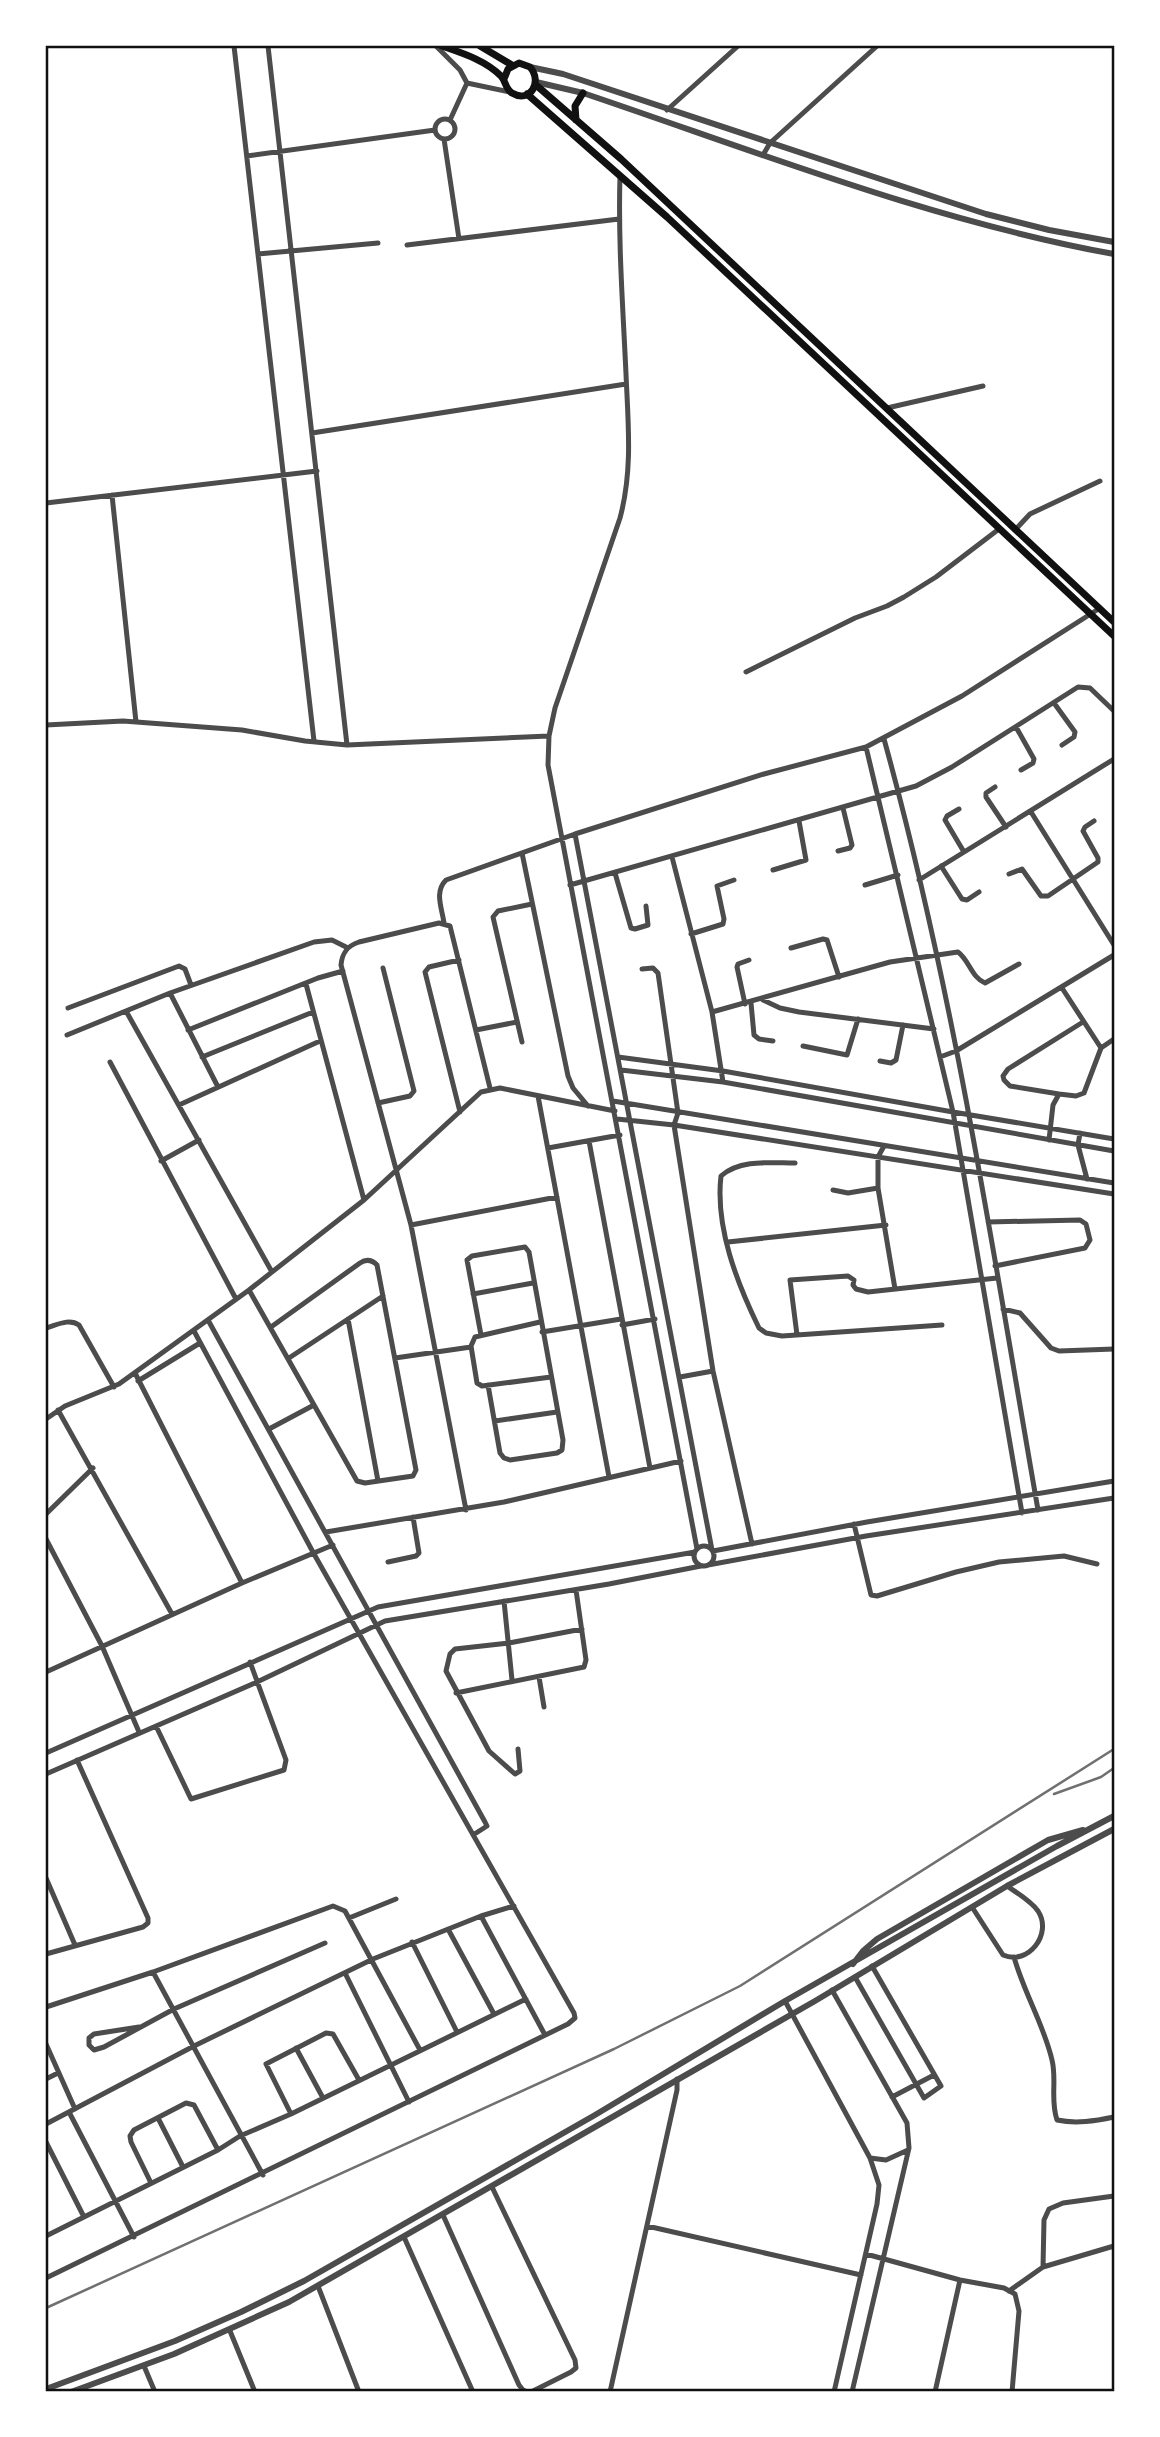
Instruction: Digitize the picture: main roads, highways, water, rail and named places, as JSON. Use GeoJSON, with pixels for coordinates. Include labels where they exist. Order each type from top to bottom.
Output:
{"type":"FeatureCollection","features":[{"type":"Feature","properties":{"kind":"main road"},"geometry":{"type":"LineString","coordinates":[[443,46],[465,53],[491,68],[504,79],[510,92],[518,96],[527,94],[536,84]]}},
{"type":"Feature","properties":{"kind":"main road"},"geometry":{"type":"LineString","coordinates":[[480,46],[512,65]]}},
{"type":"Feature","properties":{"kind":"main road"},"geometry":{"type":"LineString","coordinates":[[504,79],[512,65],[523,63],[530,66],[535,73],[536,84],[621,159],[1115,622]]}},
{"type":"Feature","properties":{"kind":"main road"},"geometry":{"type":"LineString","coordinates":[[576,120],[575,106],[583,93]]}},
{"type":"Feature","properties":{"kind":"main road"},"geometry":{"type":"LineString","coordinates":[[527,94],[620,176],[1115,636]]}},
{"type":"Feature","properties":{"kind":"railway"},"geometry":{"type":"LineString","coordinates":[[46,2308],[614,2049],[740,1986],[1114,1749]]}},
{"type":"Feature","properties":{"kind":"railway"},"geometry":{"type":"LineString","coordinates":[[1054,1794],[1101,1777],[1114,1768]]}}]}
